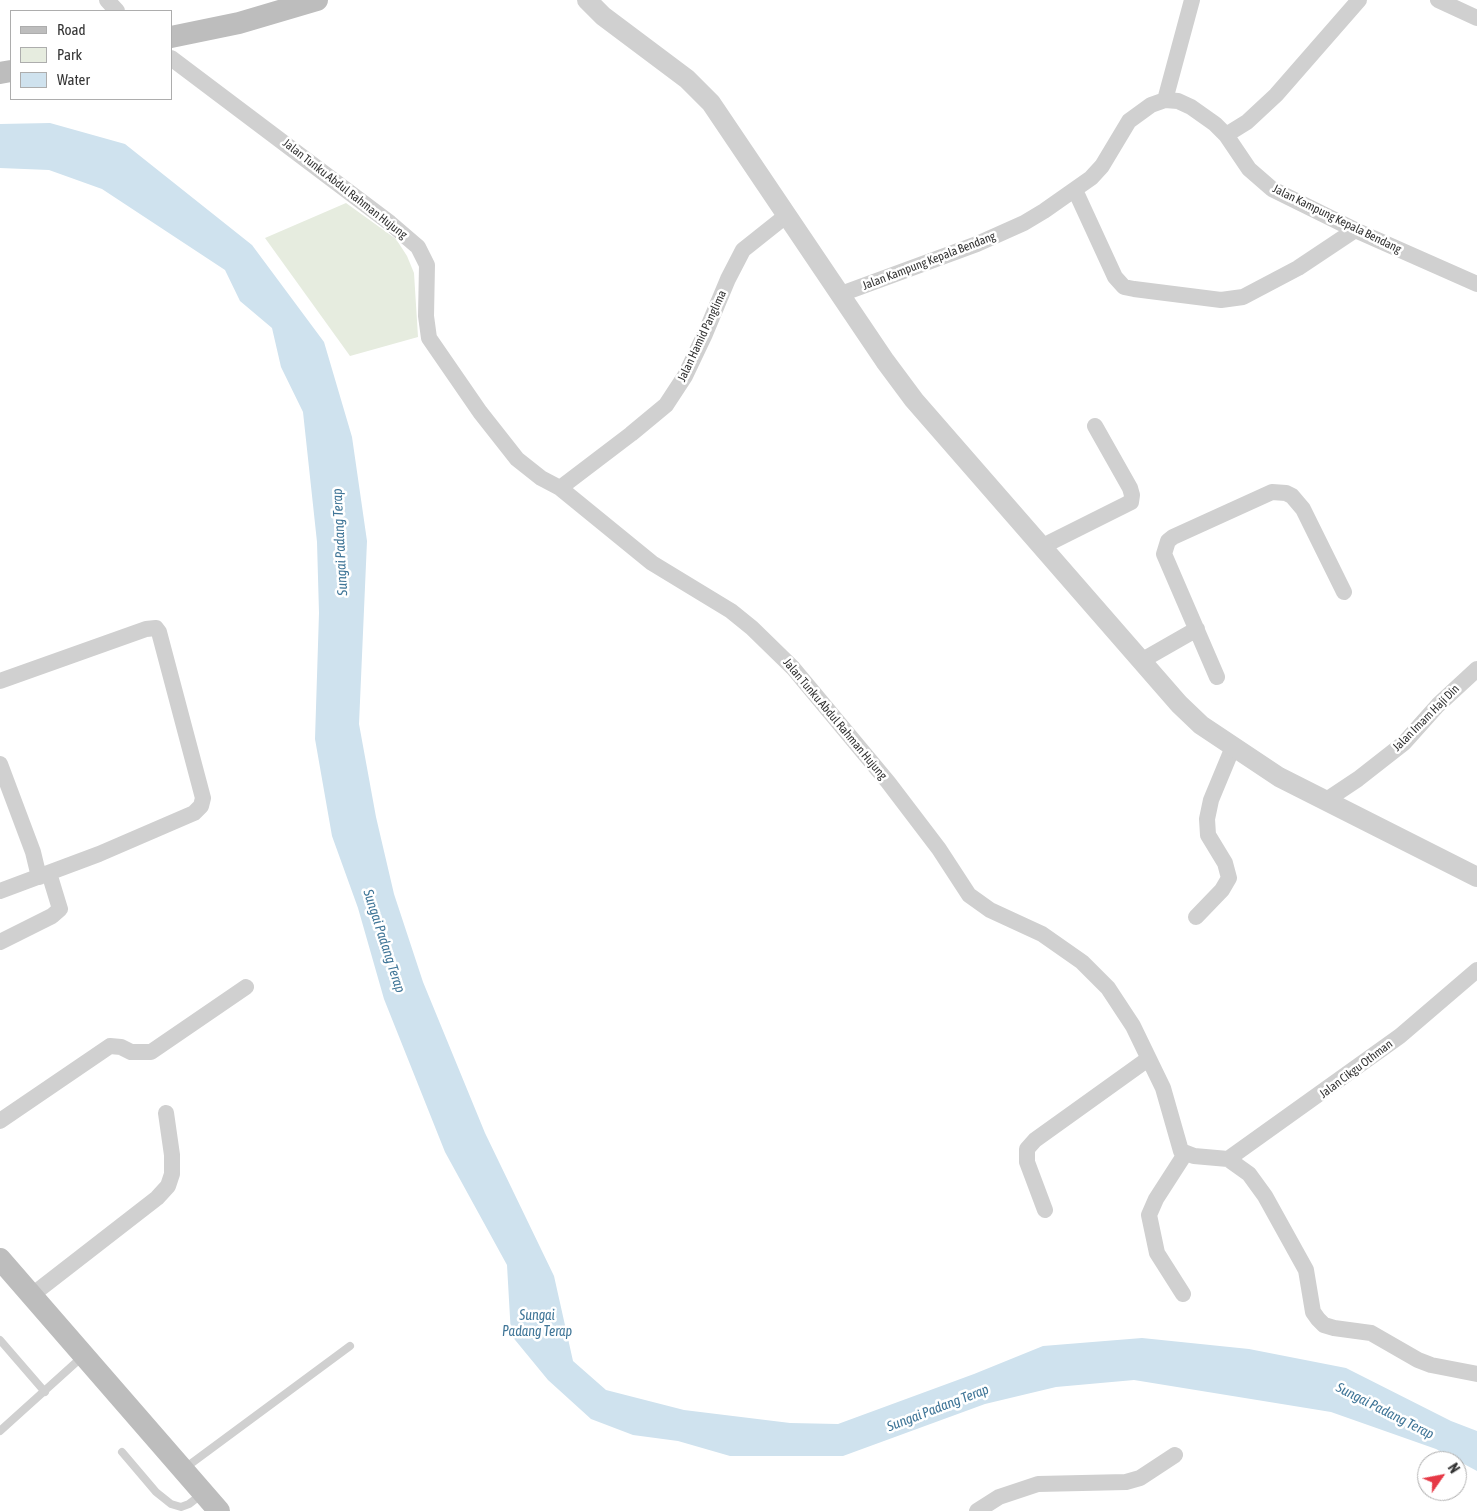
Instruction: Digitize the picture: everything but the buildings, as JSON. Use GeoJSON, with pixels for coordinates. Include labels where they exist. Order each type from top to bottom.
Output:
{"type":"FeatureCollection","features":[{"type":"Feature","properties":{"kind":"main road"},"geometry":{"type":"LineString","coordinates":[[172,37],[239,23],[317,0]]}},
{"type":"Feature","properties":{"kind":"main road"},"geometry":{"type":"LineString","coordinates":[[0,1259],[219,1511]]}},
{"type":"Feature","properties":{"kind":"street"},"geometry":{"type":"LineString","coordinates":[[107,0],[116,10]]}},
{"type":"Feature","properties":{"kind":"street"},"geometry":{"type":"LineString","coordinates":[[587,0],[603,16],[669,64],[700,91],[726,123],[885,361],[914,400],[1140,661],[1188,713],[1279,777],[1477,877]]}},
{"type":"Feature","properties":{"kind":"street"},"geometry":{"type":"LineString","coordinates":[[1165,100],[1192,0]]}},
{"type":"Feature","properties":{"kind":"street"},"geometry":{"type":"LineString","coordinates":[[1226,135],[1247,122],[1276,95],[1359,0]]}},
{"type":"Feature","properties":{"kind":"street"},"geometry":{"type":"LineString","coordinates":[[1438,0],[1477,18]]}},
{"type":"Feature","properties":{"kind":"street","name":"Jalan Tunku Abdul Rahman Hujung"},"geometry":{"type":"LineString","coordinates":[[172,59],[390,223],[418,247],[427,265],[426,316],[429,338],[508,449],[528,469],[560,488],[652,563],[731,611],[780,654],[912,812],[939,849],[963,887],[977,902],[1042,934],[1082,962],[1108,988],[1133,1026],[1163,1088],[1178,1146],[1185,1154]]}},
{"type":"Feature","properties":{"kind":"street","name":"Jalan Kampung Kepala Bendang"},"geometry":{"type":"LineString","coordinates":[[841,294],[1004,232],[1044,211],[1075,190],[1102,166],[1129,121],[1151,105],[1165,100],[1178,101],[1191,107],[1215,124],[1226,135],[1240,158],[1259,179],[1304,206],[1477,284]]}},
{"type":"Feature","properties":{"kind":"street"},"geometry":{"type":"LineString","coordinates":[[1075,190],[1115,277],[1124,287],[1134,289],[1221,300],[1243,297],[1298,268],[1355,230]]}},
{"type":"Feature","properties":{"kind":"street","name":"Jalan Hamid Panglima"},"geometry":{"type":"LineString","coordinates":[[560,488],[666,405],[688,370],[739,257],[749,244],[787,215]]}},
{"type":"Feature","properties":{"kind":"street"},"geometry":{"type":"LineString","coordinates":[[1042,547],[1131,502],[1130,488],[1095,426]]}},
{"type":"Feature","properties":{"kind":"street"},"geometry":{"type":"LineString","coordinates":[[1217,677],[1164,554],[1168,541],[1272,492],[1286,492],[1298,502],[1344,592]]}},
{"type":"Feature","properties":{"kind":"street"},"geometry":{"type":"LineString","coordinates":[[0,680],[146,629],[156,628],[159,632],[202,788],[201,806],[194,813],[100,854],[0,891]]}},
{"type":"Feature","properties":{"kind":"street"},"geometry":{"type":"LineString","coordinates":[[1140,661],[1197,629]]}},
{"type":"Feature","properties":{"kind":"street","name":"Jalan Imam Haji Din"},"geometry":{"type":"LineString","coordinates":[[1325,801],[1358,779],[1404,743],[1438,705],[1477,669]]}},
{"type":"Feature","properties":{"kind":"street"},"geometry":{"type":"LineString","coordinates":[[1196,917],[1222,890],[1229,878],[1225,863],[1208,835],[1207,819],[1211,800],[1234,747]]}},
{"type":"Feature","properties":{"kind":"street"},"geometry":{"type":"LineString","coordinates":[[0,764],[33,852],[60,905],[57,912],[0,942]]}},
{"type":"Feature","properties":{"kind":"street","name":"Jalan Cikgu Othman"},"geometry":{"type":"LineString","coordinates":[[1228,1159],[1400,1036],[1477,970]]}},
{"type":"Feature","properties":{"kind":"street"},"geometry":{"type":"LineString","coordinates":[[0,1122],[110,1046],[121,1047],[131,1052],[151,1052],[246,988]]}},
{"type":"Feature","properties":{"kind":"street"},"geometry":{"type":"LineString","coordinates":[[1046,1210],[1027,1162],[1027,1149],[1035,1140],[1148,1059]]}},
{"type":"Feature","properties":{"kind":"street"},"geometry":{"type":"LineString","coordinates":[[32,1295],[157,1198],[168,1186],[172,1174],[172,1155],[166,1113]]}},
{"type":"Feature","properties":{"kind":"street"},"geometry":{"type":"LineString","coordinates":[[1183,1294],[1157,1253],[1149,1215],[1156,1199],[1185,1154],[1228,1159],[1249,1174],[1265,1196],[1306,1270],[1312,1293],[1313,1312],[1324,1325],[1371,1333],[1418,1360],[1450,1370],[1477,1374]]}},
{"type":"Feature","properties":{"kind":"street"},"geometry":{"type":"LineString","coordinates":[[977,1511],[999,1497],[1015,1490],[1038,1484],[1126,1482],[1140,1478],[1175,1455]]}},
{"type":"Feature","properties":{"kind":"lane"},"geometry":{"type":"LineString","coordinates":[[0,1340],[45,1392]]}},
{"type":"Feature","properties":{"kind":"lane"},"geometry":{"type":"LineString","coordinates":[[183,1469],[350,1346]]}},
{"type":"Feature","properties":{"kind":"lane"},"geometry":{"type":"LineString","coordinates":[[0,1431],[84,1355]]}},
{"type":"Feature","properties":{"kind":"lane"},"geometry":{"type":"LineString","coordinates":[[122,1452],[156,1492],[171,1504],[181,1507],[189,1504],[204,1493]]}},
{"type":"Feature","properties":{"kind":"green space"},"geometry":{"type":"Polygon","coordinates":[[[346,203],[396,239],[407,256],[414,273],[418,337],[350,356],[265,238],[346,203]]]}},
{"type":"Feature","properties":{"kind":"water","name":"Sungai Padang Terap"},"geometry":{"type":"Polygon","coordinates":[[[50,123],[125,144],[252,245],[324,342],[352,437],[367,541],[359,724],[376,817],[394,894],[423,982],[485,1133],[554,1276],[573,1361],[606,1390],[684,1410],[790,1423],[838,1424],[974,1374],[1043,1346],[1142,1338],[1249,1349],[1346,1368],[1451,1421],[1477,1431],[1477,1471],[1467,1466],[1467,1451],[1440,1451],[1331,1412],[1134,1380],[1056,1387],[985,1404],[843,1456],[730,1456],[678,1441],[633,1435],[591,1419],[548,1380],[511,1335],[507,1265],[445,1152],[384,999],[358,908],[332,836],[315,739],[319,613],[317,542],[303,412],[281,367],[272,328],[240,301],[225,270],[102,189],[49,170],[0,168],[0,124],[50,123]]]}}]}
